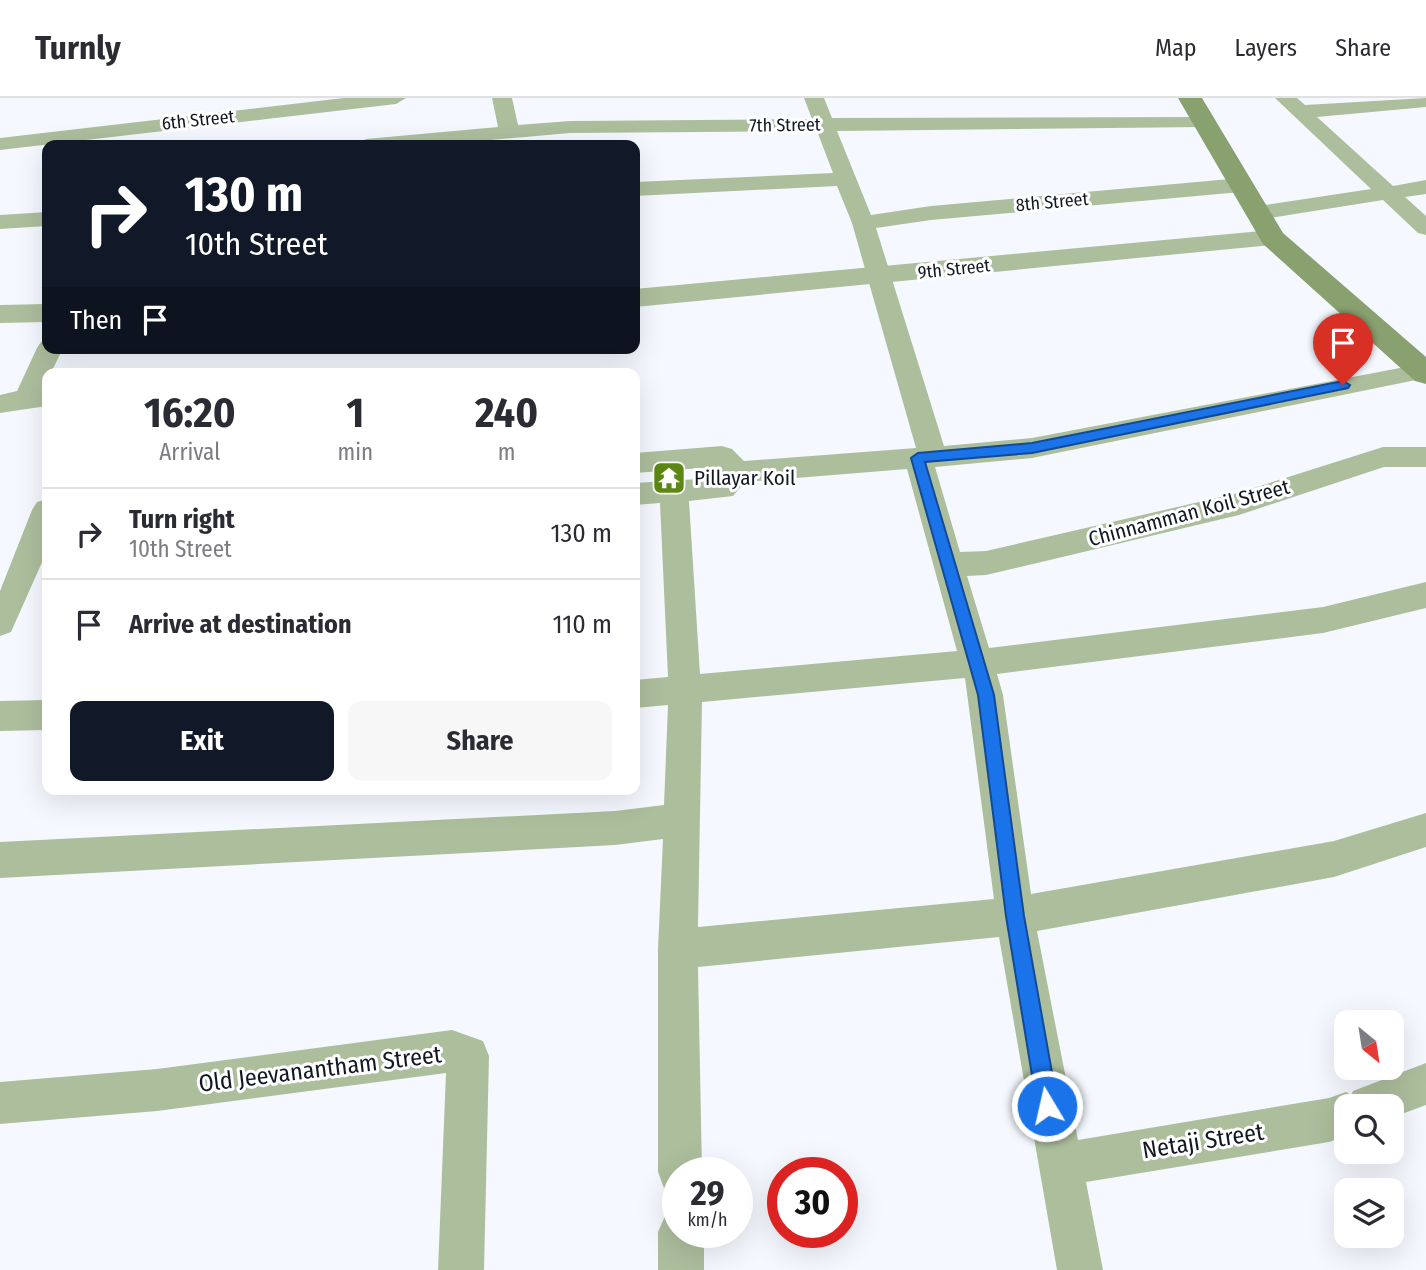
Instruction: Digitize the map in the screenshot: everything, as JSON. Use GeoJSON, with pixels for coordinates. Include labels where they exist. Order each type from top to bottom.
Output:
{"type":"FeatureCollection","features":[{"type":"Feature","properties":{"kind":"main road"},"geometry":{"type":"LineString","coordinates":[[1197,109],[1272,238],[1424,372]]}},
{"type":"Feature","properties":{"kind":"street"},"geometry":{"type":"LineString","coordinates":[[160,140],[173,98]]}},
{"type":"Feature","properties":{"kind":"street","name":"6th Street"},"geometry":{"type":"LineString","coordinates":[[0,144],[396,98]]}},
{"type":"Feature","properties":{"kind":"street"},"geometry":{"type":"LineString","coordinates":[[502,98],[509,132]]}},
{"type":"Feature","properties":{"kind":"street"},"geometry":{"type":"LineString","coordinates":[[814,98],[863,223],[986,695],[1015,916],[1080,1270]]}},
{"type":"Feature","properties":{"kind":"street"},"geometry":{"type":"LineString","coordinates":[[1292,105],[1426,100]]}},
{"type":"Feature","properties":{"kind":"street"},"geometry":{"type":"LineString","coordinates":[[1292,105],[1385,194],[1426,228]]}},
{"type":"Feature","properties":{"kind":"street","name":"7th Street"},"geometry":{"type":"LineString","coordinates":[[421,140],[570,127],[824,124],[1197,109]]}},
{"type":"Feature","properties":{"kind":"street"},"geometry":{"type":"LineString","coordinates":[[640,189],[845,179]]}},
{"type":"Feature","properties":{"kind":"street","name":"8th Street"},"geometry":{"type":"LineString","coordinates":[[863,223],[931,213],[1241,185]]}},
{"type":"Feature","properties":{"kind":"street"},"geometry":{"type":"LineString","coordinates":[[1258,213],[1426,187]]}},
{"type":"Feature","properties":{"kind":"street"},"geometry":{"type":"LineString","coordinates":[[0,222],[42,219]]}},
{"type":"Feature","properties":{"kind":"street","name":"9th Street"},"geometry":{"type":"LineString","coordinates":[[640,298],[1272,238]]}},
{"type":"Feature","properties":{"kind":"street"},"geometry":{"type":"LineString","coordinates":[[0,314],[42,313]]}},
{"type":"Feature","properties":{"kind":"street"},"geometry":{"type":"LineString","coordinates":[[640,494],[723,488],[737,472],[1032,448],[1424,372]]}},
{"type":"Feature","properties":{"kind":"street"},"geometry":{"type":"LineString","coordinates":[[0,404],[12,404],[37,397],[42,378]]}},
{"type":"Feature","properties":{"kind":"street"},"geometry":{"type":"LineString","coordinates":[[640,463],[722,456],[737,472]]}},
{"type":"Feature","properties":{"kind":"street","name":"Chinnamman Koil Street"},"geometry":{"type":"LineString","coordinates":[[950,565],[986,563],[1239,504],[1383,457],[1426,457]]}},
{"type":"Feature","properties":{"kind":"street"},"geometry":{"type":"LineString","coordinates":[[674,493],[685,692],[678,949],[680,1157]]}},
{"type":"Feature","properties":{"kind":"street"},"geometry":{"type":"LineString","coordinates":[[0,623],[25,571],[42,524]]}},
{"type":"Feature","properties":{"kind":"street"},"geometry":{"type":"LineString","coordinates":[[640,694],[685,692],[977,663],[1324,620],[1426,595]]}},
{"type":"Feature","properties":{"kind":"street"},"geometry":{"type":"LineString","coordinates":[[0,716],[42,715]]}},
{"type":"Feature","properties":{"kind":"street"},"geometry":{"type":"LineString","coordinates":[[0,860],[615,828],[680,820]]}},
{"type":"Feature","properties":{"kind":"street"},"geometry":{"type":"LineString","coordinates":[[678,949],[1015,916],[1334,859],[1426,830]]}},
{"type":"Feature","properties":{"kind":"street","name":"Old Jeevanantham Street"},"geometry":{"type":"LineString","coordinates":[[0,1103],[157,1090],[452,1051],[468,1056],[461,1270]]}},
{"type":"Feature","properties":{"kind":"street"},"geometry":{"type":"LineString","coordinates":[[1400,1094],[1426,1084]]}},
{"type":"Feature","properties":{"kind":"street","name":"Netaji Street"},"geometry":{"type":"LineString","coordinates":[[1059,1165],[1334,1118]]}},
{"type":"Feature","properties":{"kind":"street"},"geometry":{"type":"LineString","coordinates":[[681,1248],[681,1270]]}},
{"type":"Feature","properties":{"kind":"place","name":"Pillayar Koil"},"geometry":{"type":"Point","coordinates":[669,478]}},
{"type":"Feature","properties":{"kind":"route"},"geometry":{"type":"LineString","coordinates":[[1047,1106],[1015,916],[986,695],[918,458],[1032,448],[1343,385]]}}]}
